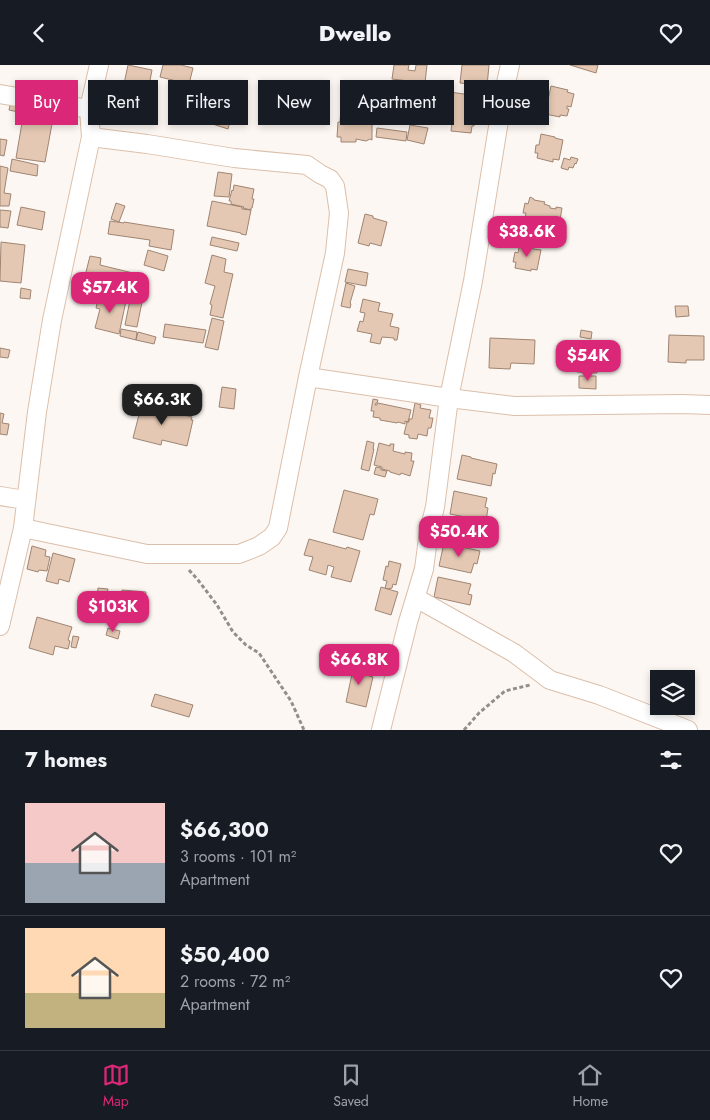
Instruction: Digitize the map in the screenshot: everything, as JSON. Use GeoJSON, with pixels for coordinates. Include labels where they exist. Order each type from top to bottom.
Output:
{"type":"FeatureCollection","features":[{"type":"Feature","properties":{"kind":"street"},"geometry":{"type":"LineString","coordinates":[[96,80],[99,65]]}},
{"type":"Feature","properties":{"kind":"street"},"geometry":{"type":"LineString","coordinates":[[381,730],[408,622],[424,569],[429,531],[435,507],[449,398],[474,281],[503,96],[510,65]]}},
{"type":"Feature","properties":{"kind":"street"},"geometry":{"type":"LineString","coordinates":[[0,94],[88,109]]}},
{"type":"Feature","properties":{"kind":"street"},"geometry":{"type":"LineString","coordinates":[[0,626],[23,529],[37,412],[52,320],[91,137],[90,125]]}},
{"type":"Feature","properties":{"kind":"street"},"geometry":{"type":"LineString","coordinates":[[23,529],[147,554],[240,554],[259,546],[272,537],[278,527],[335,253],[339,213],[335,186],[330,179],[307,165],[234,158],[91,137]]}},
{"type":"Feature","properties":{"kind":"street"},"geometry":{"type":"LineString","coordinates":[[308,377],[514,406],[710,405]]}},
{"type":"Feature","properties":{"kind":"street"},"geometry":{"type":"LineString","coordinates":[[0,496],[25,500]]}},
{"type":"Feature","properties":{"kind":"street"},"geometry":{"type":"LineString","coordinates":[[416,598],[514,653],[550,680],[599,695],[688,730]]}},
{"type":"Feature","properties":{"kind":"path"},"geometry":{"type":"LineString","coordinates":[[174,554],[217,605],[233,632],[246,645],[259,653],[291,701],[304,730]]}},
{"type":"Feature","properties":{"kind":"path"},"geometry":{"type":"LineString","coordinates":[[464,730],[479,713],[505,691],[550,680]]}},
{"type":"Feature","properties":{"kind":"building"},"geometry":{"type":"Polygon","coordinates":[[[128,65],[152,70],[150,80],[125,80],[128,65]]]}},
{"type":"Feature","properties":{"kind":"building"},"geometry":{"type":"Polygon","coordinates":[[[163,65],[181,65],[193,68],[190,80],[172,80],[160,77],[163,65]]]}},
{"type":"Feature","properties":{"kind":"building"},"geometry":{"type":"Polygon","coordinates":[[[394,65],[409,65],[408,70],[415,71],[416,65],[427,65],[425,80],[392,79],[394,65]]]}},
{"type":"Feature","properties":{"kind":"building"},"geometry":{"type":"Polygon","coordinates":[[[462,65],[489,65],[488,80],[464,80],[464,83],[460,83],[462,65]]]}},
{"type":"Feature","properties":{"kind":"building"},"geometry":{"type":"Polygon","coordinates":[[[570,65],[598,65],[596,73],[570,65]]]}},
{"type":"Feature","properties":{"kind":"building"},"geometry":{"type":"Polygon","coordinates":[[[551,86],[568,90],[567,92],[574,94],[571,107],[567,106],[567,109],[569,109],[567,116],[549,115],[551,86]]]}},
{"type":"Feature","properties":{"kind":"building"},"geometry":{"type":"Polygon","coordinates":[[[454,93],[464,94],[464,125],[474,126],[472,126],[471,133],[451,131],[452,125],[454,125],[454,93]]]}},
{"type":"Feature","properties":{"kind":"building"},"geometry":{"type":"Polygon","coordinates":[[[11,101],[15,102],[15,111],[9,110],[11,101]]]}},
{"type":"Feature","properties":{"kind":"building"},"geometry":{"type":"Polygon","coordinates":[[[338,122],[340,122],[340,125],[372,125],[372,140],[356,139],[356,142],[341,142],[341,137],[337,137],[338,122]]]}},
{"type":"Feature","properties":{"kind":"building"},"geometry":{"type":"Polygon","coordinates":[[[22,125],[52,125],[45,162],[16,158],[22,125]]]}},
{"type":"Feature","properties":{"kind":"building"},"geometry":{"type":"Polygon","coordinates":[[[216,125],[229,125],[228,129],[216,125]]]}},
{"type":"Feature","properties":{"kind":"building"},"geometry":{"type":"Polygon","coordinates":[[[410,125],[428,128],[424,144],[407,140],[410,125]]]}},
{"type":"Feature","properties":{"kind":"building"},"geometry":{"type":"Polygon","coordinates":[[[377,128],[407,132],[406,141],[376,137],[377,128]]]}},
{"type":"Feature","properties":{"kind":"building"},"geometry":{"type":"Polygon","coordinates":[[[541,134],[563,140],[559,160],[553,159],[553,162],[537,158],[538,153],[535,153],[536,145],[539,145],[541,134]]]}},
{"type":"Feature","properties":{"kind":"building"},"geometry":{"type":"Polygon","coordinates":[[[0,139],[7,140],[4,156],[0,155],[0,139]]]}},
{"type":"Feature","properties":{"kind":"building"},"geometry":{"type":"Polygon","coordinates":[[[571,157],[578,159],[573,168],[569,167],[568,170],[561,168],[564,158],[570,160],[571,157]]]}},
{"type":"Feature","properties":{"kind":"building"},"geometry":{"type":"Polygon","coordinates":[[[12,159],[38,165],[37,176],[10,171],[12,159]]]}},
{"type":"Feature","properties":{"kind":"building"},"geometry":{"type":"Polygon","coordinates":[[[0,166],[8,168],[4,193],[11,194],[9,206],[0,206],[0,166]]]}},
{"type":"Feature","properties":{"kind":"building"},"geometry":{"type":"Polygon","coordinates":[[[218,172],[232,174],[229,197],[214,196],[218,172]]]}},
{"type":"Feature","properties":{"kind":"building"},"geometry":{"type":"Polygon","coordinates":[[[234,185],[254,189],[251,210],[231,204],[231,201],[229,201],[234,185]]]}},
{"type":"Feature","properties":{"kind":"building"},"geometry":{"type":"Polygon","coordinates":[[[530,197],[534,200],[545,202],[544,204],[550,206],[550,208],[562,208],[559,226],[547,223],[547,225],[538,223],[538,226],[524,223],[525,203],[528,204],[530,197]]]}},
{"type":"Feature","properties":{"kind":"building"},"geometry":{"type":"Polygon","coordinates":[[[212,201],[251,210],[246,235],[207,226],[212,201]]]}},
{"type":"Feature","properties":{"kind":"building"},"geometry":{"type":"Polygon","coordinates":[[[116,203],[125,206],[119,222],[111,219],[116,203]]]}},
{"type":"Feature","properties":{"kind":"building"},"geometry":{"type":"Polygon","coordinates":[[[21,207],[45,212],[42,230],[17,225],[21,207]]]}},
{"type":"Feature","properties":{"kind":"building"},"geometry":{"type":"Polygon","coordinates":[[[0,210],[11,211],[8,228],[0,227],[0,210]]]}},
{"type":"Feature","properties":{"kind":"building"},"geometry":{"type":"Polygon","coordinates":[[[365,214],[387,222],[381,246],[370,243],[369,246],[358,243],[365,214]]]}},
{"type":"Feature","properties":{"kind":"building"},"geometry":{"type":"Polygon","coordinates":[[[110,221],[174,230],[171,250],[149,246],[150,240],[108,234],[110,221]]]}},
{"type":"Feature","properties":{"kind":"building"},"geometry":{"type":"Polygon","coordinates":[[[212,237],[239,243],[237,251],[210,245],[212,237]]]}},
{"type":"Feature","properties":{"kind":"building"},"geometry":{"type":"Polygon","coordinates":[[[1,242],[25,245],[21,283],[0,281],[1,242]]]}},
{"type":"Feature","properties":{"kind":"building"},"geometry":{"type":"Polygon","coordinates":[[[520,243],[534,246],[533,249],[541,250],[537,270],[531,269],[531,271],[515,268],[516,262],[513,262],[515,252],[518,253],[520,243]]]}},
{"type":"Feature","properties":{"kind":"building"},"geometry":{"type":"Polygon","coordinates":[[[148,250],[168,256],[164,271],[144,265],[148,250]]]}},
{"type":"Feature","properties":{"kind":"building"},"geometry":{"type":"Polygon","coordinates":[[[212,255],[226,259],[224,272],[233,274],[223,318],[210,315],[212,305],[210,304],[215,286],[205,283],[212,255]]]}},
{"type":"Feature","properties":{"kind":"building"},"geometry":{"type":"Polygon","coordinates":[[[90,256],[101,258],[100,265],[137,274],[136,279],[148,281],[145,296],[132,294],[134,287],[85,276],[90,256]]]}},
{"type":"Feature","properties":{"kind":"building"},"geometry":{"type":"Polygon","coordinates":[[[348,269],[368,273],[366,286],[345,282],[348,269]]]}},
{"type":"Feature","properties":{"kind":"building"},"geometry":{"type":"Polygon","coordinates":[[[346,283],[355,286],[350,308],[341,306],[346,283]]]}},
{"type":"Feature","properties":{"kind":"building"},"geometry":{"type":"Polygon","coordinates":[[[21,288],[31,290],[30,299],[20,298],[21,288]]]}},
{"type":"Feature","properties":{"kind":"building"},"geometry":{"type":"Polygon","coordinates":[[[99,295],[126,301],[119,334],[95,328],[100,309],[96,308],[99,295]]]}},
{"type":"Feature","properties":{"kind":"building"},"geometry":{"type":"Polygon","coordinates":[[[131,295],[143,297],[137,327],[125,325],[131,295]]]}},
{"type":"Feature","properties":{"kind":"building"},"geometry":{"type":"Polygon","coordinates":[[[363,299],[380,303],[378,311],[393,314],[390,326],[399,328],[397,340],[382,337],[380,344],[370,342],[372,334],[357,331],[360,321],[363,322],[365,313],[360,312],[363,299]]]}},
{"type":"Feature","properties":{"kind":"building"},"geometry":{"type":"Polygon","coordinates":[[[675,306],[688,306],[689,316],[676,317],[675,306]]]}},
{"type":"Feature","properties":{"kind":"building"},"geometry":{"type":"Polygon","coordinates":[[[212,318],[224,321],[218,350],[205,347],[212,318]]]}},
{"type":"Feature","properties":{"kind":"building"},"geometry":{"type":"Polygon","coordinates":[[[165,324],[206,330],[203,343],[163,337],[165,324]]]}},
{"type":"Feature","properties":{"kind":"building"},"geometry":{"type":"Polygon","coordinates":[[[121,329],[137,332],[136,340],[120,336],[121,329]]]}},
{"type":"Feature","properties":{"kind":"building"},"geometry":{"type":"Polygon","coordinates":[[[581,330],[592,332],[591,339],[580,337],[581,330]]]}},
{"type":"Feature","properties":{"kind":"building"},"geometry":{"type":"Polygon","coordinates":[[[138,332],[156,337],[154,344],[136,340],[138,332]]]}},
{"type":"Feature","properties":{"kind":"building"},"geometry":{"type":"Polygon","coordinates":[[[669,335],[704,336],[704,360],[686,360],[686,363],[668,362],[669,335]]]}},
{"type":"Feature","properties":{"kind":"building"},"geometry":{"type":"Polygon","coordinates":[[[490,338],[535,340],[534,364],[511,363],[510,369],[489,368],[490,338]]]}},
{"type":"Feature","properties":{"kind":"building"},"geometry":{"type":"Polygon","coordinates":[[[0,348],[10,350],[8,358],[0,357],[0,348]]]}},
{"type":"Feature","properties":{"kind":"building"},"geometry":{"type":"Polygon","coordinates":[[[578,349],[597,349],[597,373],[577,372],[578,349]]]}},
{"type":"Feature","properties":{"kind":"building"},"geometry":{"type":"Polygon","coordinates":[[[579,376],[596,376],[596,389],[579,388],[579,376]]]}},
{"type":"Feature","properties":{"kind":"building"},"geometry":{"type":"Polygon","coordinates":[[[164,385],[189,392],[185,407],[178,405],[176,412],[167,410],[169,403],[154,399],[157,386],[163,388],[164,385]]]}},
{"type":"Feature","properties":{"kind":"building"},"geometry":{"type":"Polygon","coordinates":[[[222,387],[236,389],[234,409],[219,407],[222,387]]]}},
{"type":"Feature","properties":{"kind":"building"},"geometry":{"type":"Polygon","coordinates":[[[373,399],[378,400],[375,405],[378,403],[411,410],[408,422],[405,421],[405,424],[397,423],[373,417],[374,411],[371,411],[373,399]]]}},
{"type":"Feature","properties":{"kind":"building"},"geometry":{"type":"Polygon","coordinates":[[[142,403],[192,417],[187,446],[162,440],[161,445],[133,438],[142,403]]]}},
{"type":"Feature","properties":{"kind":"building"},"geometry":{"type":"Polygon","coordinates":[[[415,403],[421,405],[420,408],[431,410],[429,418],[433,418],[431,428],[428,428],[427,436],[418,434],[417,439],[409,438],[409,435],[404,434],[407,422],[409,422],[409,419],[412,419],[415,403]]]}},
{"type":"Feature","properties":{"kind":"building"},"geometry":{"type":"Polygon","coordinates":[[[0,413],[4,414],[2,423],[9,424],[7,435],[0,434],[0,413]]]}},
{"type":"Feature","properties":{"kind":"building"},"geometry":{"type":"Polygon","coordinates":[[[367,441],[374,443],[369,471],[361,469],[367,441]]]}},
{"type":"Feature","properties":{"kind":"building"},"geometry":{"type":"Polygon","coordinates":[[[379,443],[390,446],[390,444],[394,444],[393,451],[405,454],[405,452],[412,453],[411,461],[414,461],[410,476],[390,472],[374,465],[379,443]]]}},
{"type":"Feature","properties":{"kind":"building"},"geometry":{"type":"Polygon","coordinates":[[[462,455],[497,464],[491,486],[457,479],[462,455]]]}},
{"type":"Feature","properties":{"kind":"building"},"geometry":{"type":"Polygon","coordinates":[[[376,467],[387,471],[385,477],[374,474],[376,467]]]}},
{"type":"Feature","properties":{"kind":"building"},"geometry":{"type":"Polygon","coordinates":[[[344,490],[378,499],[374,515],[370,514],[363,540],[333,532],[344,490]]]}},
{"type":"Feature","properties":{"kind":"building"},"geometry":{"type":"Polygon","coordinates":[[[454,491],[487,498],[485,507],[488,508],[486,521],[450,514],[454,491]]]}},
{"type":"Feature","properties":{"kind":"building"},"geometry":{"type":"Polygon","coordinates":[[[309,539],[360,551],[351,582],[331,577],[334,567],[328,565],[326,575],[309,570],[313,557],[304,555],[309,539]]]}},
{"type":"Feature","properties":{"kind":"building"},"geometry":{"type":"Polygon","coordinates":[[[444,543],[480,551],[477,564],[474,563],[471,573],[439,566],[444,543]]]}},
{"type":"Feature","properties":{"kind":"building"},"geometry":{"type":"Polygon","coordinates":[[[32,546],[46,550],[45,556],[50,557],[47,571],[39,570],[38,572],[27,569],[32,546]]]}},
{"type":"Feature","properties":{"kind":"building"},"geometry":{"type":"Polygon","coordinates":[[[53,553],[75,559],[69,582],[59,579],[58,584],[46,581],[53,553]]]}},
{"type":"Feature","properties":{"kind":"building"},"geometry":{"type":"Polygon","coordinates":[[[389,561],[401,564],[396,585],[393,584],[392,588],[388,589],[385,588],[387,581],[383,580],[389,561]]]}},
{"type":"Feature","properties":{"kind":"building"},"geometry":{"type":"Polygon","coordinates":[[[438,577],[471,584],[468,594],[472,595],[470,605],[434,597],[438,577]]]}},
{"type":"Feature","properties":{"kind":"building"},"geometry":{"type":"Polygon","coordinates":[[[381,587],[398,592],[391,615],[375,610],[381,587]]]}},
{"type":"Feature","properties":{"kind":"building"},"geometry":{"type":"Polygon","coordinates":[[[98,588],[108,589],[107,593],[121,594],[122,590],[146,592],[143,618],[107,615],[107,607],[96,606],[98,588]]]}},
{"type":"Feature","properties":{"kind":"building"},"geometry":{"type":"Polygon","coordinates":[[[37,617],[72,627],[68,640],[70,641],[68,649],[55,646],[53,655],[29,648],[37,617]]]}},
{"type":"Feature","properties":{"kind":"building"},"geometry":{"type":"Polygon","coordinates":[[[108,628],[120,631],[118,639],[106,635],[108,628]]]}},
{"type":"Feature","properties":{"kind":"building"},"geometry":{"type":"Polygon","coordinates":[[[73,636],[79,637],[76,648],[71,647],[73,636]]]}},
{"type":"Feature","properties":{"kind":"building"},"geometry":{"type":"Polygon","coordinates":[[[350,664],[365,667],[363,674],[373,677],[366,707],[346,702],[352,674],[348,673],[350,664]]]}},
{"type":"Feature","properties":{"kind":"building"},"geometry":{"type":"Polygon","coordinates":[[[155,694],[193,705],[189,717],[151,706],[155,694]]]}}]}
